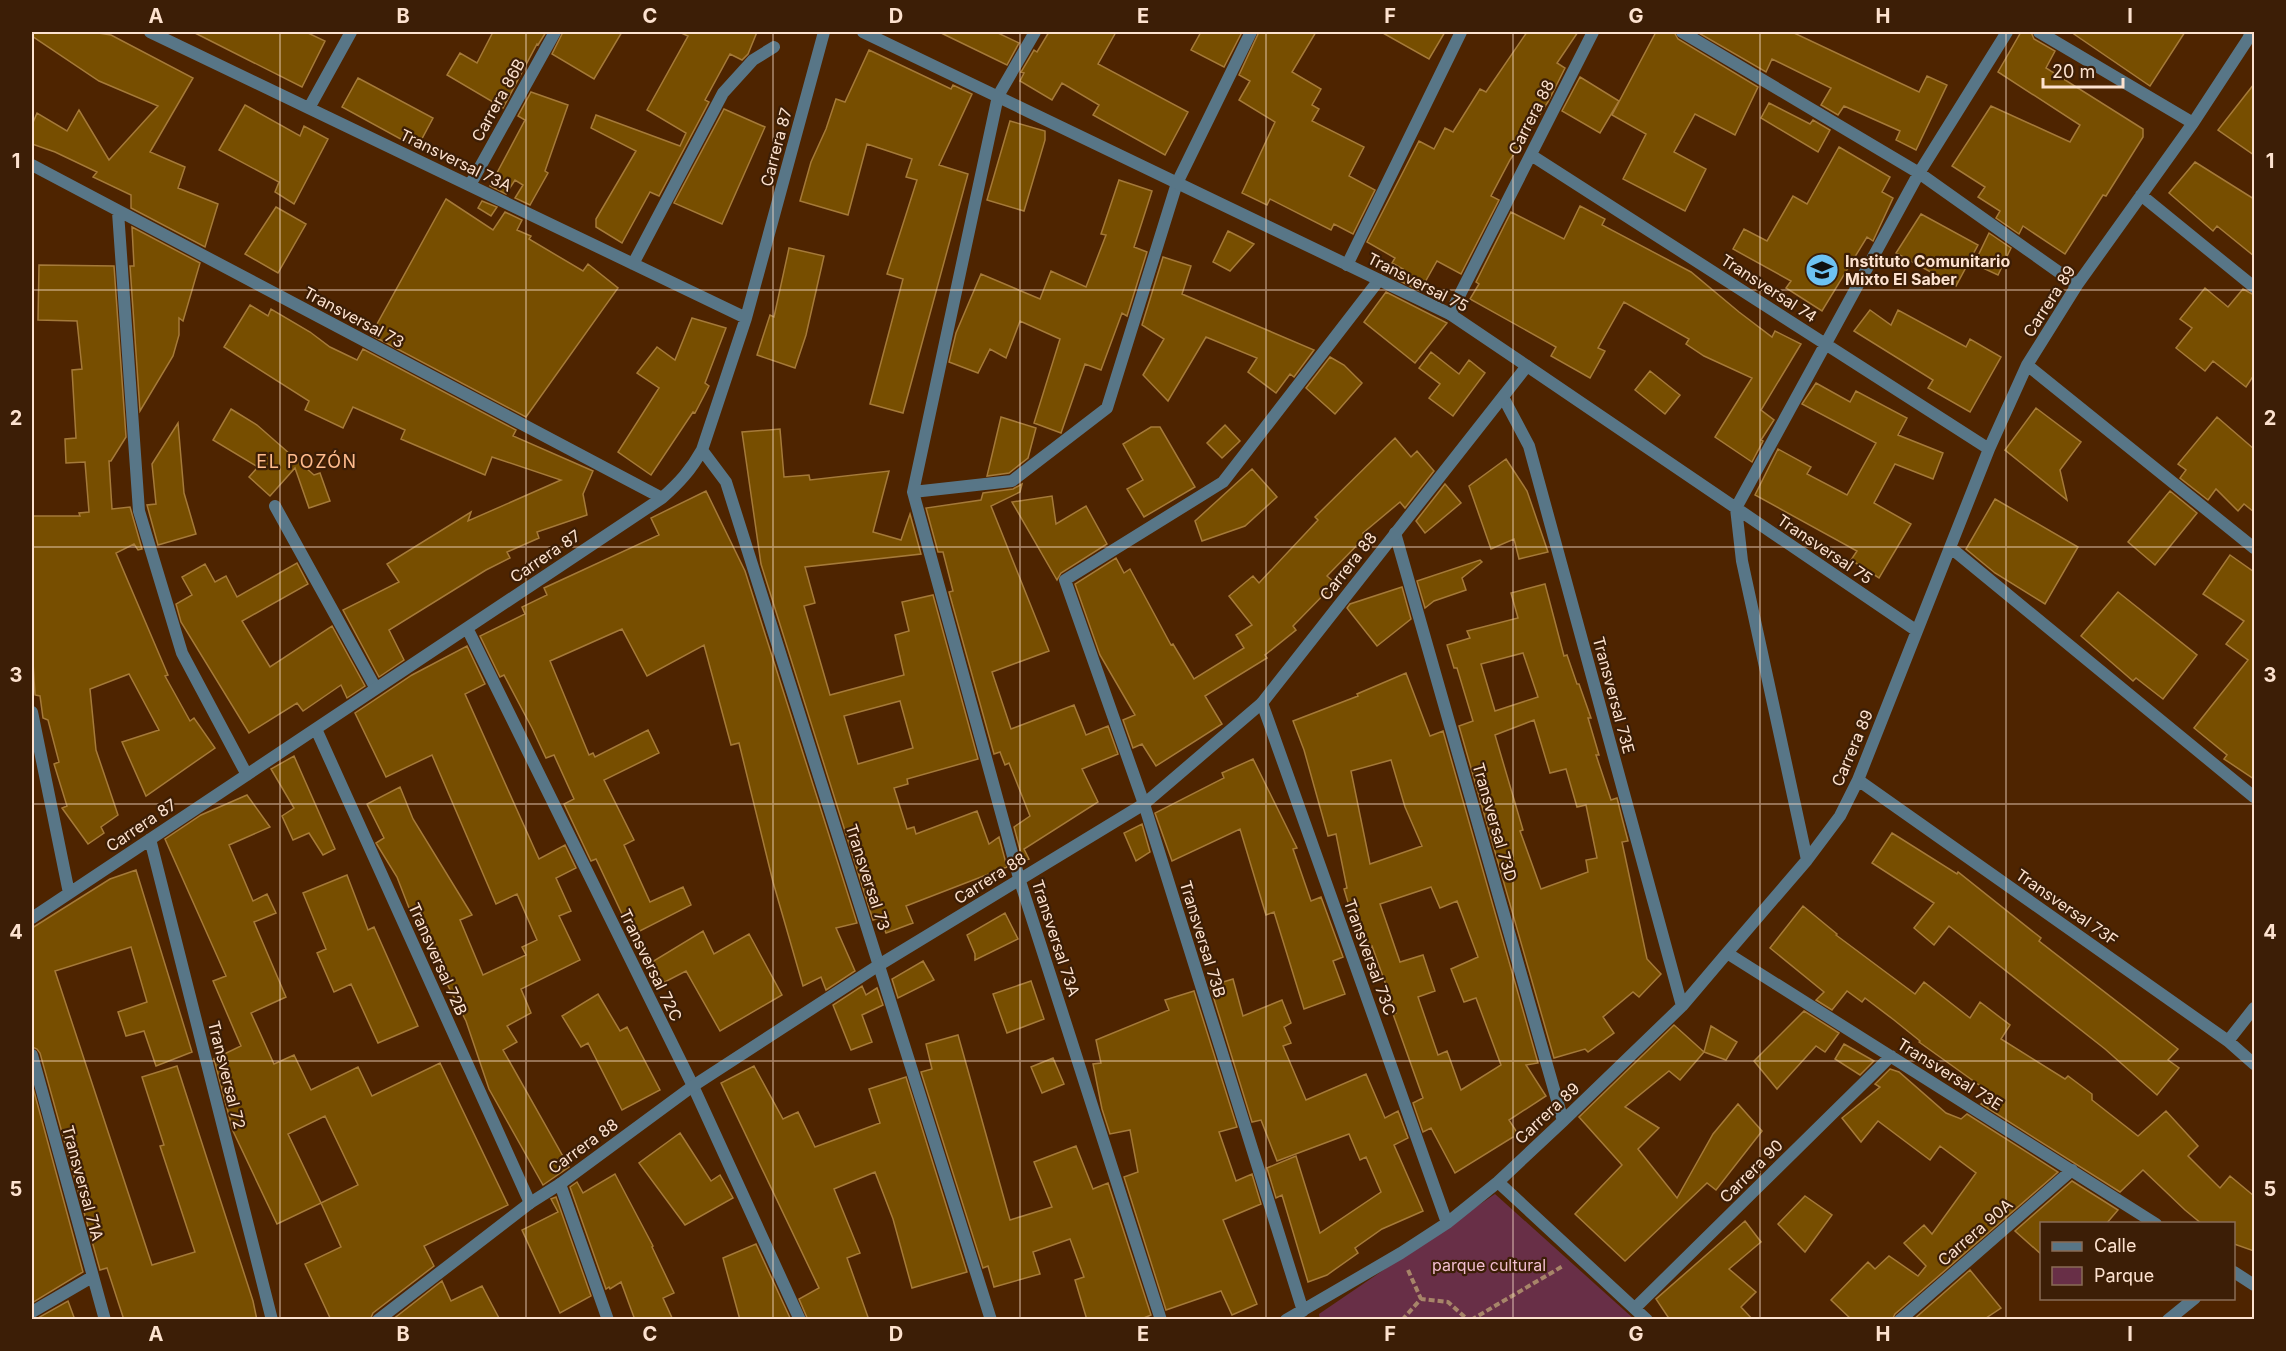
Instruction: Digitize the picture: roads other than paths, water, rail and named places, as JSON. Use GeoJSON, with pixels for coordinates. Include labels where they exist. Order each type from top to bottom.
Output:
{"type":"FeatureCollection","features":[{"type":"Feature","properties":{"kind":"street","name":"Transversal 73A"},"geometry":{"type":"LineString","coordinates":[[156,32],[746,318]]}},
{"type":"Feature","properties":{"kind":"street"},"geometry":{"type":"LineString","coordinates":[[309,108],[351,32]]}},
{"type":"Feature","properties":{"kind":"street","name":"Carrera 86B"},"geometry":{"type":"LineString","coordinates":[[470,185],[555,32]]}},
{"type":"Feature","properties":{"kind":"street","name":"Carrera 87"},"geometry":{"type":"LineString","coordinates":[[32,918],[375,687],[662,498],[681,482],[702,450],[746,318],[824,32]]}},
{"type":"Feature","properties":{"kind":"street","name":"Transversal 75"},"geometry":{"type":"LineString","coordinates":[[863,32],[1450,314],[1917,631]]}},
{"type":"Feature","properties":{"kind":"street"},"geometry":{"type":"LineString","coordinates":[[1035,32],[998,96],[913,492],[1012,481],[1107,408],[1177,183],[1251,32]]}},
{"type":"Feature","properties":{"kind":"street"},"geometry":{"type":"LineString","coordinates":[[1347,265],[1461,32]]}},
{"type":"Feature","properties":{"kind":"street","name":"Carrera 88"},"geometry":{"type":"LineString","coordinates":[[1450,314],[1593,32]]}},
{"type":"Feature","properties":{"kind":"street"},"geometry":{"type":"LineString","coordinates":[[1682,32],[1919,173],[2077,285]]}},
{"type":"Feature","properties":{"kind":"street"},"geometry":{"type":"LineString","coordinates":[[1807,860],[1742,561],[1736,508],[1824,343],[1919,173],[2007,32]]}},
{"type":"Feature","properties":{"kind":"street"},"geometry":{"type":"LineString","coordinates":[[2039,32],[2193,123]]}},
{"type":"Feature","properties":{"kind":"street","name":"Carrera 89"},"geometry":{"type":"LineString","coordinates":[[1286,1320],[1401,1253],[1447,1223],[1498,1182],[1682,1006],[1807,860],[1840,816],[1858,780],[1989,449],[2027,365],[2077,285],[2252,39]]}},
{"type":"Feature","properties":{"kind":"street"},"geometry":{"type":"LineString","coordinates":[[633,264],[723,93],[753,60],[774,47]]}},
{"type":"Feature","properties":{"kind":"street","name":"Transversal 74"},"geometry":{"type":"LineString","coordinates":[[1531,155],[1989,449]]}},
{"type":"Feature","properties":{"kind":"street","name":"Transversal 73"},"geometry":{"type":"LineString","coordinates":[[32,165],[662,498]]}},
{"type":"Feature","properties":{"kind":"street"},"geometry":{"type":"LineString","coordinates":[[2141,195],[2254,287]]}},
{"type":"Feature","properties":{"kind":"street"},"geometry":{"type":"LineString","coordinates":[[118,212],[139,511],[182,653],[247,775]]}},
{"type":"Feature","properties":{"kind":"street","name":"Transversal 73B"},"geometry":{"type":"LineString","coordinates":[[1303,1311],[1144,804],[1065,579],[1223,482],[1379,280]]}},
{"type":"Feature","properties":{"kind":"street"},"geometry":{"type":"LineString","coordinates":[[2027,365],[2254,548]]}},
{"type":"Feature","properties":{"kind":"street","name":"Carrera 88"},"geometry":{"type":"LineString","coordinates":[[380,1319],[530,1203],[560,1184],[693,1086],[879,965],[1144,804],[1262,703],[1527,366]]}},
{"type":"Feature","properties":{"kind":"street","name":"Transversal 73E"},"geometry":{"type":"LineString","coordinates":[[1503,397],[1529,446],[1682,1006]]}},
{"type":"Feature","properties":{"kind":"street","name":"Transversal 73"},"geometry":{"type":"LineString","coordinates":[[702,450],[726,482],[991,1320]]}},
{"type":"Feature","properties":{"kind":"street","name":"Transversal 73A"},"geometry":{"type":"LineString","coordinates":[[913,492],[1019,878],[1161,1320]]}},
{"type":"Feature","properties":{"kind":"street"},"geometry":{"type":"LineString","coordinates":[[275,506],[375,687]]}},
{"type":"Feature","properties":{"kind":"street","name":"Transversal 73D"},"geometry":{"type":"LineString","coordinates":[[1395,533],[1563,1121]]}},
{"type":"Feature","properties":{"kind":"street"},"geometry":{"type":"LineString","coordinates":[[1951,548],[2254,797]]}},
{"type":"Feature","properties":{"kind":"street","name":"Transversal 72C"},"geometry":{"type":"LineString","coordinates":[[467,628],[693,1086],[800,1320]]}},
{"type":"Feature","properties":{"kind":"street","name":"Transversal 73C"},"geometry":{"type":"LineString","coordinates":[[1262,703],[1447,1223]]}},
{"type":"Feature","properties":{"kind":"street"},"geometry":{"type":"LineString","coordinates":[[32,712],[69,893]]}},
{"type":"Feature","properties":{"kind":"street","name":"Transversal 72B"},"geometry":{"type":"LineString","coordinates":[[315,729],[530,1203]]}},
{"type":"Feature","properties":{"kind":"street","name":"Transversal 73F"},"geometry":{"type":"LineString","coordinates":[[1858,780],[2228,1041],[2254,1064]]}},
{"type":"Feature","properties":{"kind":"street","name":"Transversal 72"},"geometry":{"type":"LineString","coordinates":[[150,839],[272,1320]]}},
{"type":"Feature","properties":{"kind":"street","name":"Transversal 73E"},"geometry":{"type":"LineString","coordinates":[[1727,953],[2153,1222]]}},
{"type":"Feature","properties":{"kind":"street"},"geometry":{"type":"LineString","coordinates":[[2228,1041],[2254,1008]]}},
{"type":"Feature","properties":{"kind":"street","name":"Transversal 71A"},"geometry":{"type":"LineString","coordinates":[[32,1056],[105,1320]]}},
{"type":"Feature","properties":{"kind":"street","name":"Carrera 90"},"geometry":{"type":"LineString","coordinates":[[1635,1308],[1891,1056]]}},
{"type":"Feature","properties":{"kind":"street","name":"Carrera 90A"},"geometry":{"type":"LineString","coordinates":[[1900,1320],[2072,1170]]}},
{"type":"Feature","properties":{"kind":"street"},"geometry":{"type":"LineString","coordinates":[[1498,1182],[1647,1320]]}},
{"type":"Feature","properties":{"kind":"street"},"geometry":{"type":"LineString","coordinates":[[560,1184],[608,1320]]}},
{"type":"Feature","properties":{"kind":"street"},"geometry":{"type":"LineString","coordinates":[[2235,1273],[2254,1285]]}},
{"type":"Feature","properties":{"kind":"street"},"geometry":{"type":"LineString","coordinates":[[32,1312],[92,1277]]}},
{"type":"Feature","properties":{"kind":"street"},"geometry":{"type":"LineString","coordinates":[[2168,1320],[2194,1300]]}},
{"type":"Feature","properties":{"kind":"place","name":"Instituto Comunitario Mixto El Saber"},"geometry":{"type":"Point","coordinates":[1822,270]}},
{"type":"Feature","properties":{"kind":"district","name":"EL POZÓN"},"geometry":{"type":"Point","coordinates":[307,462]}},
{"type":"Feature","properties":{"kind":"park label","name":"parque cultural"},"geometry":{"type":"Point","coordinates":[1489,1265]}}]}
